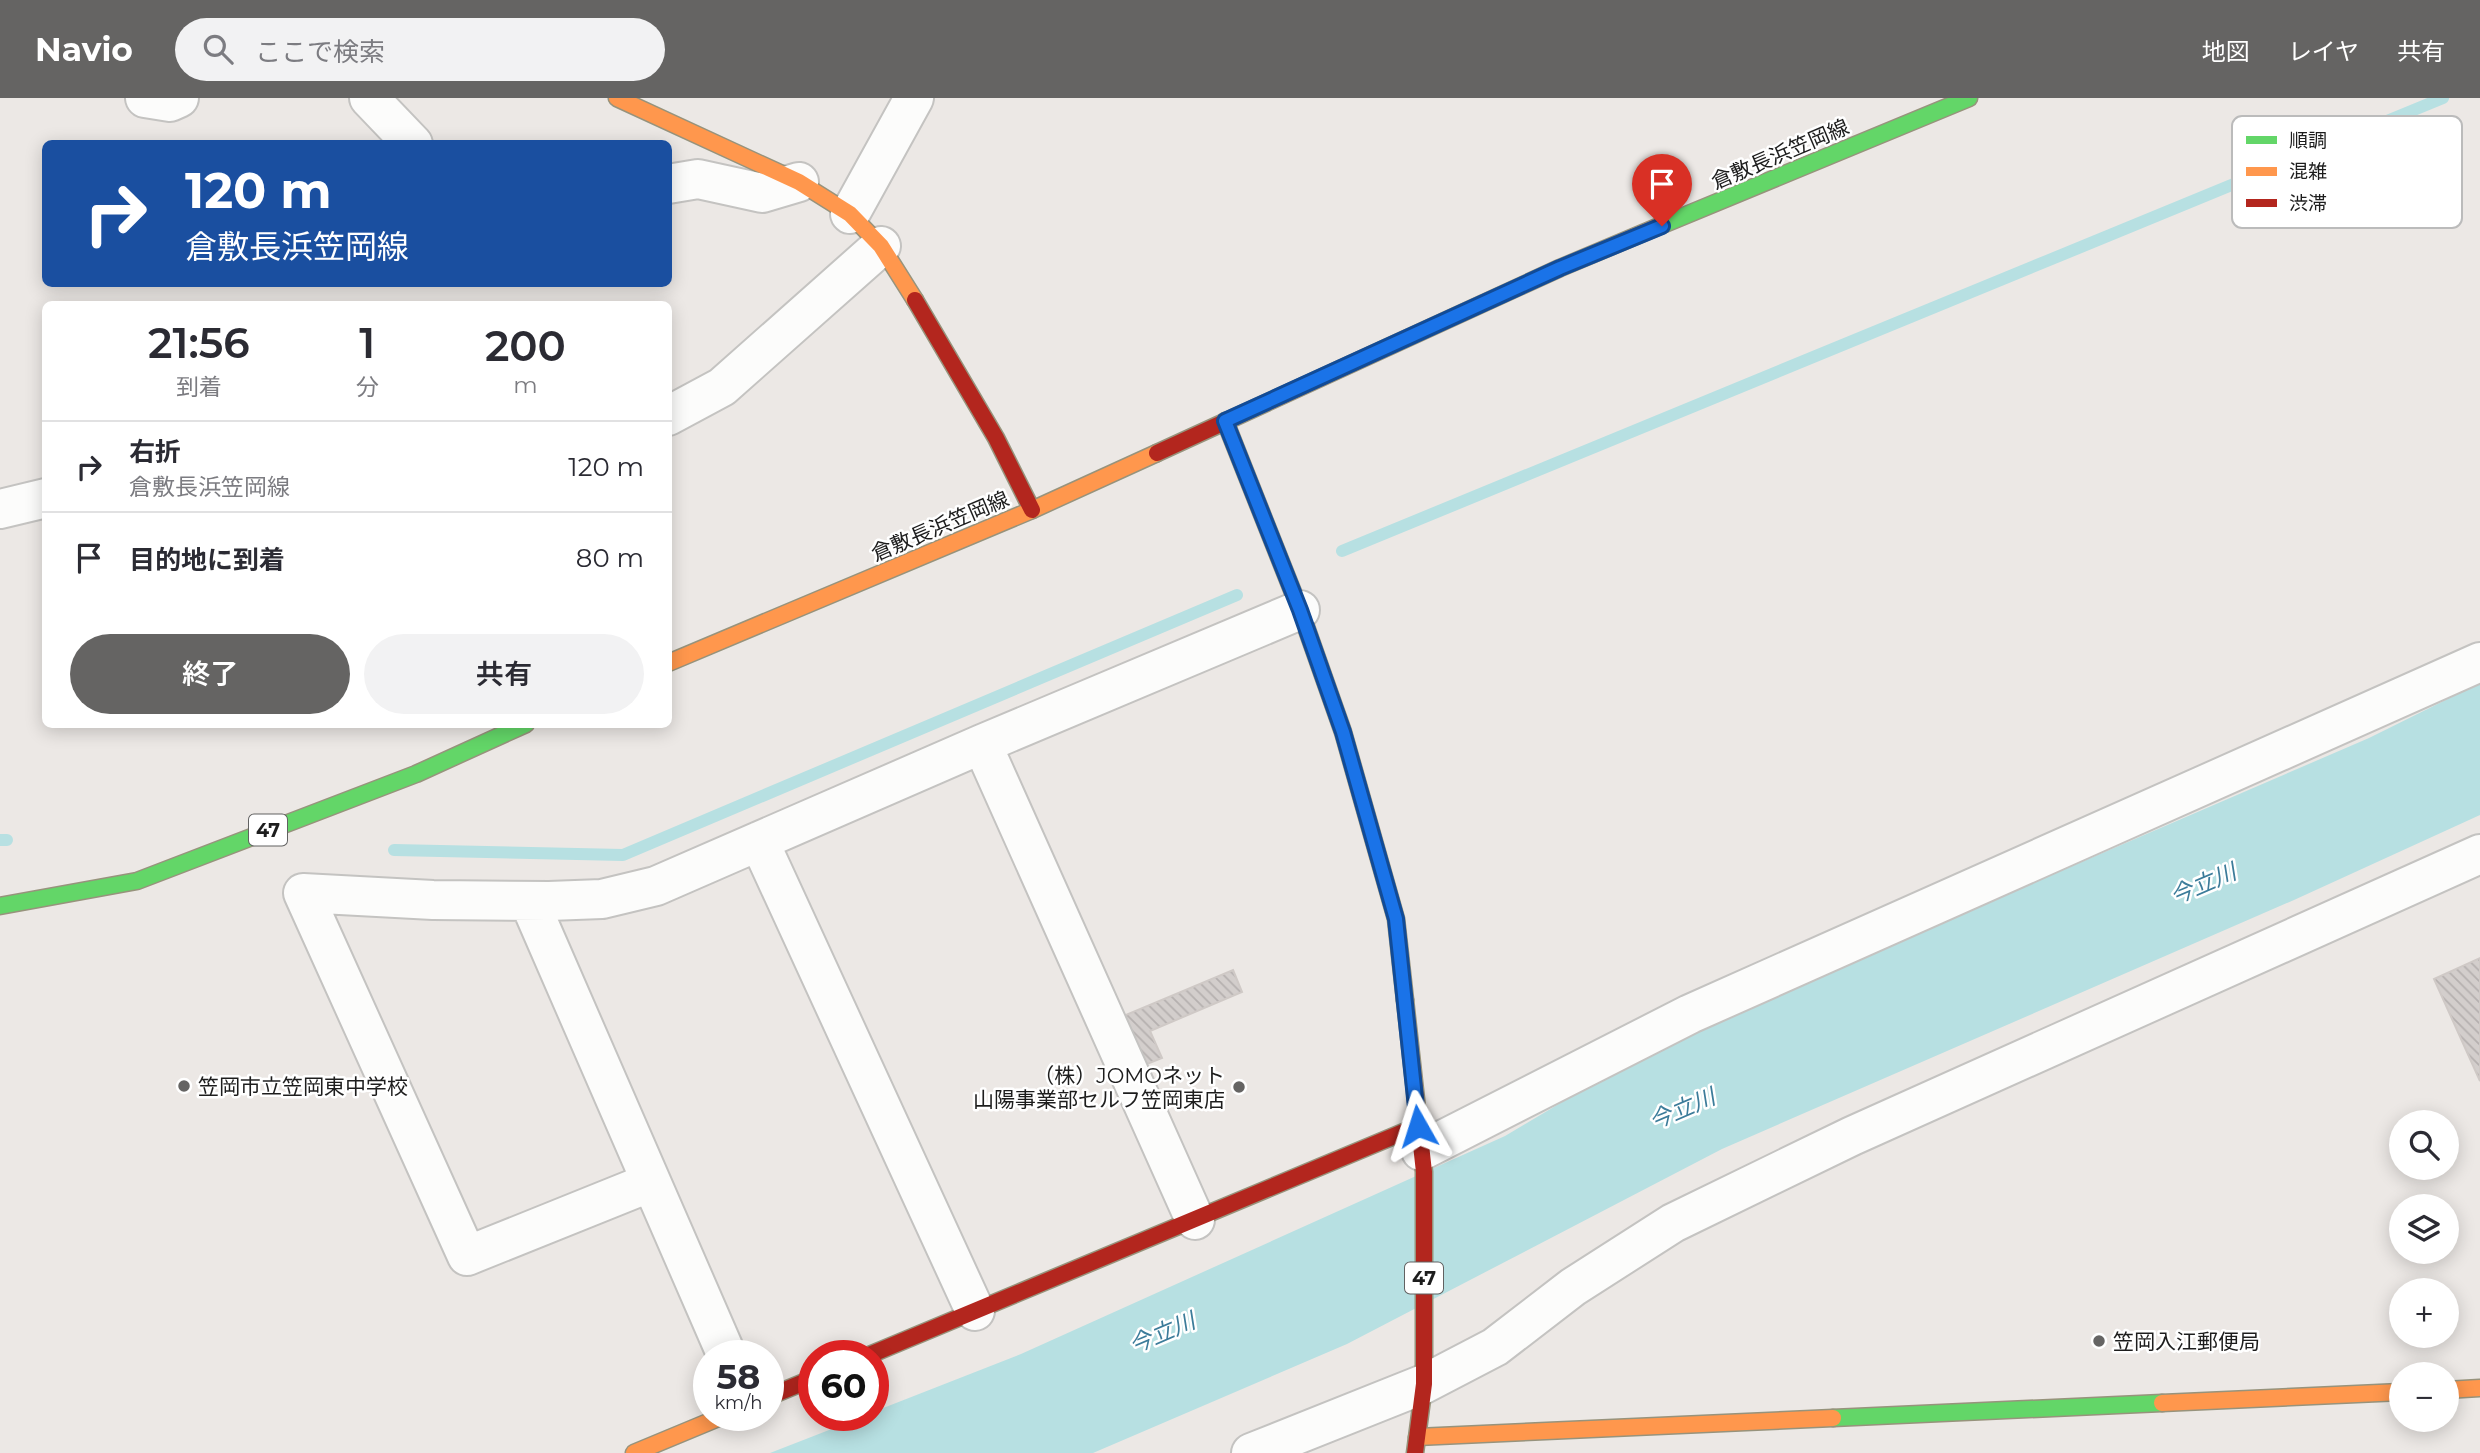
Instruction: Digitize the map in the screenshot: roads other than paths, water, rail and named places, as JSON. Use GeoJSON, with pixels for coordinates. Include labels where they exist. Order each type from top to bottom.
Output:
{"type":"FeatureCollection","features":[{"type":"Feature","properties":{"kind":"main road"},"geometry":{"type":"LineString","coordinates":[[617,98],[799,182],[850,214],[880,246],[903,279],[996,438],[1031,510]]}},
{"type":"Feature","properties":{"kind":"main road","name":"倉敷長浜笠岡線"},"geometry":{"type":"LineString","coordinates":[[672,661],[1031,510],[1560,268],[1969,98]]}},
{"type":"Feature","properties":{"kind":"main road","name":"47"},"geometry":{"type":"LineString","coordinates":[[1225,421],[1300,610],[1343,732],[1396,919],[1421,1150],[1424,1384],[1416,1445]]}},
{"type":"Feature","properties":{"kind":"main road","name":"47"},"geometry":{"type":"LineString","coordinates":[[0,906],[137,881],[416,774],[517,728]]}},
{"type":"Feature","properties":{"kind":"main road"},"geometry":{"type":"LineString","coordinates":[[889,1347],[1195,1220],[1421,1150]]}},
{"type":"Feature","properties":{"kind":"main road"},"geometry":{"type":"LineString","coordinates":[[2459,1389],[2480,1388]]}},
{"type":"Feature","properties":{"kind":"main road"},"geometry":{"type":"LineString","coordinates":[[1416,1445],[2389,1393]]}},
{"type":"Feature","properties":{"kind":"main road"},"geometry":{"type":"LineString","coordinates":[[634,1453],[693,1428]]}},
{"type":"Feature","properties":{"kind":"street"},"geometry":{"type":"LineString","coordinates":[[145,98],[170,102],[179,98]]}},
{"type":"Feature","properties":{"kind":"street"},"geometry":{"type":"LineString","coordinates":[[369,98],[409,140]]}},
{"type":"Feature","properties":{"kind":"street"},"geometry":{"type":"LineString","coordinates":[[850,214],[914,98]]}},
{"type":"Feature","properties":{"kind":"street"},"geometry":{"type":"LineString","coordinates":[[672,183],[698,179],[762,193],[799,182]]}},
{"type":"Feature","properties":{"kind":"street"},"geometry":{"type":"LineString","coordinates":[[672,414],[722,387],[880,246]]}},
{"type":"Feature","properties":{"kind":"street"},"geometry":{"type":"LineString","coordinates":[[0,509],[42,499]]}},
{"type":"Feature","properties":{"kind":"street"},"geometry":{"type":"LineString","coordinates":[[651,1182],[467,1256],[303,893],[433,900],[529,901],[602,899],[656,886],[982,744],[1300,610]]}},
{"type":"Feature","properties":{"kind":"street"},"geometry":{"type":"LineString","coordinates":[[1421,1150],[1690,1014],[2480,662]]}},
{"type":"Feature","properties":{"kind":"street"},"geometry":{"type":"LineString","coordinates":[[982,744],[1195,1220]]}},
{"type":"Feature","properties":{"kind":"street"},"geometry":{"type":"LineString","coordinates":[[760,841],[975,1311]]}},
{"type":"Feature","properties":{"kind":"street"},"geometry":{"type":"LineString","coordinates":[[1251,1453],[1424,1384],[1495,1346],[1573,1287],[1673,1223],[1865,1131],[2480,854]]}},
{"type":"Feature","properties":{"kind":"street"},"geometry":{"type":"LineString","coordinates":[[529,901],[720,1340]]}},
{"type":"Feature","properties":{"kind":"water","name":"今立川"},"geometry":{"type":"Polygon","coordinates":[[[2480,683],[2480,815],[2294,900],[1722,1149],[1347,1344],[1093,1453],[770,1453],[826,1431],[889,1431],[889,1406],[1021,1354],[1505,1136],[1661,1043],[1827,966],[2063,870],[2369,738],[2480,683]]]}},
{"type":"Feature","properties":{"kind":"waterway"},"geometry":{"type":"LineString","coordinates":[[2399,116],[2443,98]]}},
{"type":"Feature","properties":{"kind":"waterway"},"geometry":{"type":"LineString","coordinates":[[1342,551],[2232,185]]}},
{"type":"Feature","properties":{"kind":"waterway"},"geometry":{"type":"LineString","coordinates":[[394,850],[623,855],[1237,595]]}},
{"type":"Feature","properties":{"kind":"waterway"},"geometry":{"type":"LineString","coordinates":[[0,840],[7,840]]}},
{"type":"Feature","properties":{"kind":"place","name":"笠岡市立笠岡東中学校"},"geometry":{"type":"Point","coordinates":[184,1086]}},
{"type":"Feature","properties":{"kind":"place","name":"（株）JOMOネット 山陽事業部セルフ笠岡東店"},"geometry":{"type":"Point","coordinates":[1239,1087]}},
{"type":"Feature","properties":{"kind":"place","name":"笠岡入江郵便局"},"geometry":{"type":"Point","coordinates":[2099,1341]}}]}
